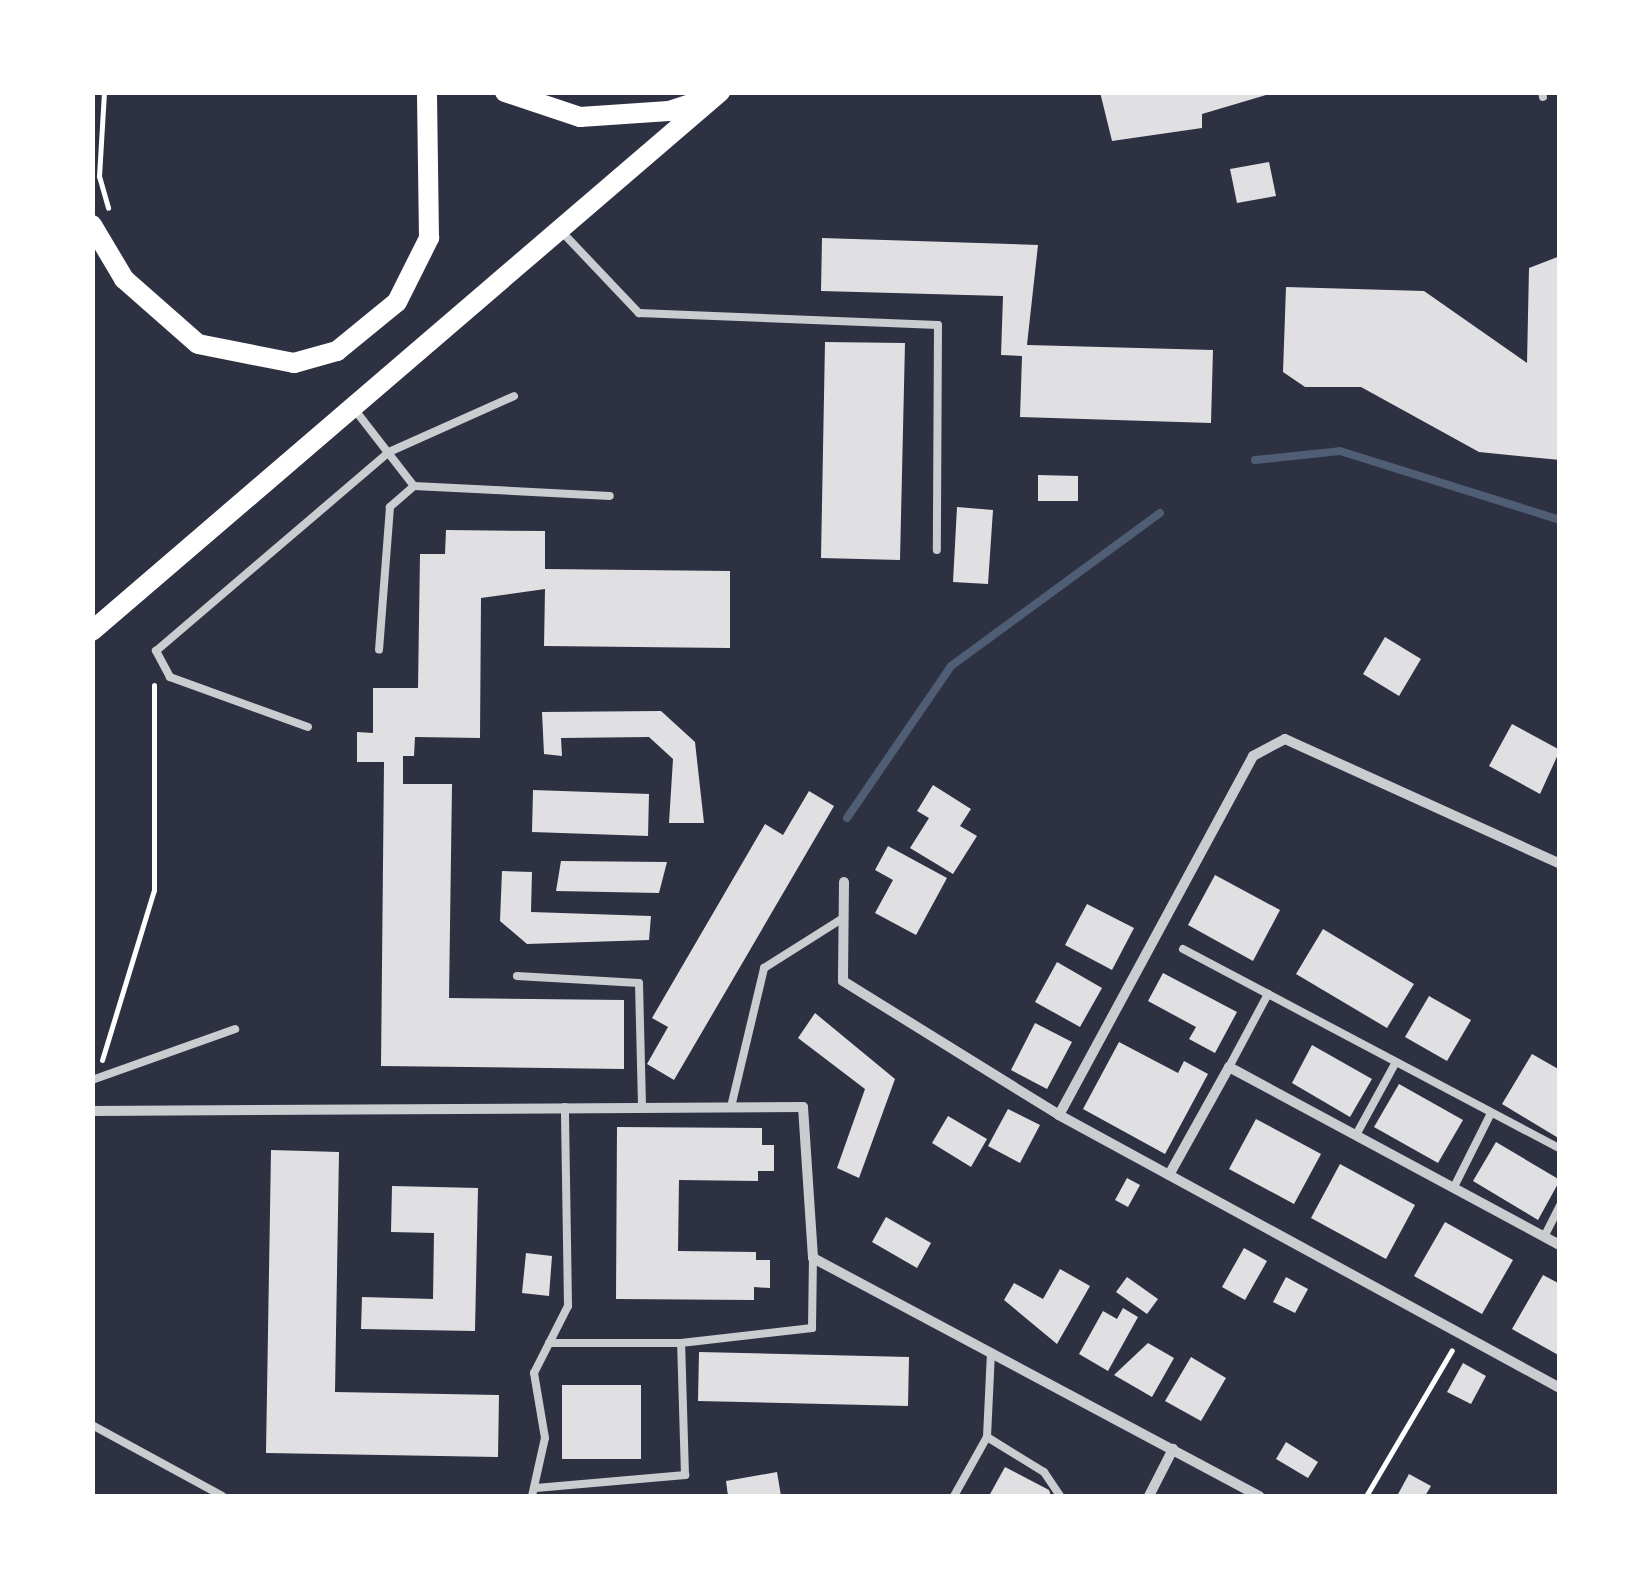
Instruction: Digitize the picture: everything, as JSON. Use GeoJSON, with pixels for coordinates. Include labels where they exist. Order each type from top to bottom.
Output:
{"type":"FeatureCollection","features":[{"type":"Feature","properties":{"kind":"main road"},"geometry":{"type":"LineString","coordinates":[[102,221],[124,279],[198,344],[294,363],[337,351],[397,302],[429,238],[427,92]]}},
{"type":"Feature","properties":{"kind":"main road"},"geometry":{"type":"LineString","coordinates":[[505,92],[596,117],[668,111],[719,93]]}},
{"type":"Feature","properties":{"kind":"main road"},"geometry":{"type":"LineString","coordinates":[[92,630],[719,93]]}},
{"type":"Feature","properties":{"kind":"street"},"geometry":{"type":"LineString","coordinates":[[1059,1114],[1253,756],[1284,738],[1560,864]]}},
{"type":"Feature","properties":{"kind":"street"},"geometry":{"type":"LineString","coordinates":[[844,882],[843,980],[1059,1114],[1560,1388]]}},
{"type":"Feature","properties":{"kind":"street"},"geometry":{"type":"LineString","coordinates":[[1169,1175],[1229,1066],[1560,1245]]}},
{"type":"Feature","properties":{"kind":"street"},"geometry":{"type":"LineString","coordinates":[[92,1111],[802,1107],[813,1258],[1259,1496]]}},
{"type":"Feature","properties":{"kind":"street"},"geometry":{"type":"LineString","coordinates":[[1149,1496],[1173,1449]]}},
{"type":"Feature","properties":{"kind":"lane"},"geometry":{"type":"LineString","coordinates":[[560,229],[640,312],[938,325],[937,550]]}},
{"type":"Feature","properties":{"kind":"lane"},"geometry":{"type":"LineString","coordinates":[[308,727],[170,677],[156,650],[389,452],[514,396]]}},
{"type":"Feature","properties":{"kind":"lane"},"geometry":{"type":"LineString","coordinates":[[352,406],[414,486]]}},
{"type":"Feature","properties":{"kind":"lane"},"geometry":{"type":"LineString","coordinates":[[379,650],[390,507],[414,486],[610,496]]}},
{"type":"Feature","properties":{"kind":"lane"},"geometry":{"type":"LineString","coordinates":[[731,1107],[764,968],[844,918]]}},
{"type":"Feature","properties":{"kind":"lane"},"geometry":{"type":"LineString","coordinates":[[1183,949],[1560,1149]]}},
{"type":"Feature","properties":{"kind":"lane"},"geometry":{"type":"LineString","coordinates":[[517,976],[639,983],[642,1106]]}},
{"type":"Feature","properties":{"kind":"lane"},"geometry":{"type":"LineString","coordinates":[[1229,1066],[1268,994]]}},
{"type":"Feature","properties":{"kind":"lane"},"geometry":{"type":"LineString","coordinates":[[95,1076],[236,1030]]}},
{"type":"Feature","properties":{"kind":"lane"},"geometry":{"type":"LineString","coordinates":[[1356,1134],[1396,1062]]}},
{"type":"Feature","properties":{"kind":"lane"},"geometry":{"type":"LineString","coordinates":[[564,1107],[568,1306],[534,1373],[545,1438],[534,1492],[685,1475],[680,1343]]}},
{"type":"Feature","properties":{"kind":"lane"},"geometry":{"type":"LineString","coordinates":[[1454,1188],[1491,1113]]}},
{"type":"Feature","properties":{"kind":"lane"},"geometry":{"type":"LineString","coordinates":[[1544,1237],[1560,1205]]}},
{"type":"Feature","properties":{"kind":"lane"},"geometry":{"type":"LineString","coordinates":[[550,1343],[680,1343],[812,1328],[813,1258]]}},
{"type":"Feature","properties":{"kind":"lane"},"geometry":{"type":"LineString","coordinates":[[954,1496],[986,1437],[991,1353]]}},
{"type":"Feature","properties":{"kind":"lane"},"geometry":{"type":"LineString","coordinates":[[92,1425],[219,1496]]}},
{"type":"Feature","properties":{"kind":"lane"},"geometry":{"type":"LineString","coordinates":[[986,1437],[1044,1472],[1060,1496]]}},
{"type":"Feature","properties":{"kind":"path"},"geometry":{"type":"LineString","coordinates":[[102,221],[99,176],[104,92]]}},
{"type":"Feature","properties":{"kind":"path"},"geometry":{"type":"LineString","coordinates":[[95,1076],[154,890],[156,650]]}},
{"type":"Feature","properties":{"kind":"path"},"geometry":{"type":"LineString","coordinates":[[1366,1496],[1461,1334]]}},
{"type":"Feature","properties":{"kind":"building"},"geometry":{"type":"Polygon","coordinates":[[[1100,92],[1273,93],[1202,114],[1202,128],[1112,141],[1100,92]]]}},
{"type":"Feature","properties":{"kind":"building"},"geometry":{"type":"Polygon","coordinates":[[[1269,162],[1276,196],[1237,203],[1230,169],[1269,162]]]}},
{"type":"Feature","properties":{"kind":"building"},"geometry":{"type":"Polygon","coordinates":[[[822,238],[1038,245],[1027,345],[1213,350],[1211,423],[1020,417],[1022,356],[1001,355],[1003,296],[821,291],[822,238]]]}},
{"type":"Feature","properties":{"kind":"building"},"geometry":{"type":"Polygon","coordinates":[[[1560,256],[1560,460],[1479,452],[1361,387],[1305,387],[1283,372],[1286,287],[1424,291],[1527,363],[1529,268],[1560,256]]]}},
{"type":"Feature","properties":{"kind":"building"},"geometry":{"type":"Polygon","coordinates":[[[825,342],[905,343],[900,560],[821,558],[825,342]]]}},
{"type":"Feature","properties":{"kind":"building"},"geometry":{"type":"Polygon","coordinates":[[[1038,475],[1078,476],[1078,501],[1038,501],[1038,475]]]}},
{"type":"Feature","properties":{"kind":"building"},"geometry":{"type":"Polygon","coordinates":[[[957,507],[993,510],[988,584],[953,582],[957,507]]]}},
{"type":"Feature","properties":{"kind":"building"},"geometry":{"type":"Polygon","coordinates":[[[446,530],[545,531],[545,569],[730,571],[730,648],[544,646],[545,589],[481,598],[480,738],[415,737],[414,756],[403,756],[403,784],[452,784],[449,998],[624,1000],[624,1069],[381,1066],[384,762],[357,762],[357,732],[373,733],[373,688],[418,688],[420,554],[445,554],[446,530]]]}},
{"type":"Feature","properties":{"kind":"building"},"geometry":{"type":"Polygon","coordinates":[[[1385,637],[1421,659],[1399,696],[1363,674],[1385,637]]]}},
{"type":"Feature","properties":{"kind":"building"},"geometry":{"type":"Polygon","coordinates":[[[661,711],[695,742],[704,823],[669,823],[673,759],[649,737],[561,738],[562,756],[544,754],[542,712],[661,711]]]}},
{"type":"Feature","properties":{"kind":"building"},"geometry":{"type":"Polygon","coordinates":[[[1512,724],[1560,750],[1540,794],[1489,766],[1512,724]]]}},
{"type":"Feature","properties":{"kind":"building"},"geometry":{"type":"Polygon","coordinates":[[[933,785],[971,809],[960,826],[977,836],[953,874],[910,848],[929,818],[917,811],[933,785]]]}},
{"type":"Feature","properties":{"kind":"building"},"geometry":{"type":"Polygon","coordinates":[[[533,790],[649,794],[648,836],[532,832],[533,790]]]}},
{"type":"Feature","properties":{"kind":"building"},"geometry":{"type":"Polygon","coordinates":[[[809,791],[834,806],[674,1080],[647,1064],[668,1027],[652,1018],[765,824],[783,835],[809,791]]]}},
{"type":"Feature","properties":{"kind":"building"},"geometry":{"type":"Polygon","coordinates":[[[888,846],[947,878],[916,935],[875,913],[893,880],[875,870],[888,846]]]}},
{"type":"Feature","properties":{"kind":"building"},"geometry":{"type":"Polygon","coordinates":[[[561,861],[667,862],[659,893],[556,891],[561,861]]]}},
{"type":"Feature","properties":{"kind":"building"},"geometry":{"type":"Polygon","coordinates":[[[502,871],[532,872],[531,912],[651,916],[649,940],[527,944],[500,921],[502,871]]]}},
{"type":"Feature","properties":{"kind":"building"},"geometry":{"type":"Polygon","coordinates":[[[1215,875],[1280,910],[1253,961],[1188,925],[1215,875]]]}},
{"type":"Feature","properties":{"kind":"building"},"geometry":{"type":"Polygon","coordinates":[[[1087,904],[1134,928],[1112,970],[1065,945],[1087,904]]]}},
{"type":"Feature","properties":{"kind":"building"},"geometry":{"type":"Polygon","coordinates":[[[1323,929],[1414,984],[1387,1028],[1296,974],[1323,929]]]}},
{"type":"Feature","properties":{"kind":"building"},"geometry":{"type":"Polygon","coordinates":[[[1057,962],[1102,988],[1080,1027],[1035,1002],[1057,962]]]}},
{"type":"Feature","properties":{"kind":"building"},"geometry":{"type":"Polygon","coordinates":[[[1163,973],[1237,1012],[1215,1053],[1189,1039],[1196,1027],[1148,1001],[1163,973]]]}},
{"type":"Feature","properties":{"kind":"building"},"geometry":{"type":"Polygon","coordinates":[[[1429,996],[1471,1020],[1447,1061],[1405,1037],[1429,996]]]}},
{"type":"Feature","properties":{"kind":"building"},"geometry":{"type":"Polygon","coordinates":[[[815,1013],[895,1079],[859,1178],[837,1168],[865,1089],[798,1038],[815,1013]]]}},
{"type":"Feature","properties":{"kind":"building"},"geometry":{"type":"Polygon","coordinates":[[[1035,1023],[1072,1042],[1047,1089],[1011,1070],[1035,1023]]]}},
{"type":"Feature","properties":{"kind":"building"},"geometry":{"type":"Polygon","coordinates":[[[1119,1042],[1178,1073],[1184,1061],[1208,1074],[1165,1154],[1083,1109],[1119,1042]]]}},
{"type":"Feature","properties":{"kind":"building"},"geometry":{"type":"Polygon","coordinates":[[[1312,1045],[1372,1079],[1350,1117],[1292,1083],[1312,1045]]]}},
{"type":"Feature","properties":{"kind":"building"},"geometry":{"type":"Polygon","coordinates":[[[1532,1054],[1560,1070],[1560,1139],[1502,1104],[1532,1054]]]}},
{"type":"Feature","properties":{"kind":"building"},"geometry":{"type":"Polygon","coordinates":[[[1399,1084],[1463,1120],[1438,1163],[1374,1127],[1399,1084]]]}},
{"type":"Feature","properties":{"kind":"building"},"geometry":{"type":"Polygon","coordinates":[[[1008,1109],[1040,1125],[1020,1163],[988,1146],[1008,1109]]]}},
{"type":"Feature","properties":{"kind":"building"},"geometry":{"type":"Polygon","coordinates":[[[948,1116],[987,1139],[971,1167],[932,1143],[948,1116]]]}},
{"type":"Feature","properties":{"kind":"building"},"geometry":{"type":"Polygon","coordinates":[[[1256,1119],[1321,1154],[1294,1204],[1229,1169],[1256,1119]]]}},
{"type":"Feature","properties":{"kind":"building"},"geometry":{"type":"Polygon","coordinates":[[[617,1127],[762,1128],[762,1145],[774,1145],[774,1171],[758,1171],[758,1181],[679,1180],[678,1251],[756,1252],[756,1260],[770,1260],[770,1288],[754,1287],[754,1300],[616,1299],[617,1127]]]}},
{"type":"Feature","properties":{"kind":"building"},"geometry":{"type":"Polygon","coordinates":[[[1496,1142],[1560,1180],[1538,1220],[1473,1181],[1496,1142]]]}},
{"type":"Feature","properties":{"kind":"building"},"geometry":{"type":"Polygon","coordinates":[[[271,1150],[339,1152],[335,1392],[499,1395],[498,1457],[266,1453],[271,1150]]]}},
{"type":"Feature","properties":{"kind":"building"},"geometry":{"type":"Polygon","coordinates":[[[1340,1164],[1415,1205],[1386,1259],[1311,1218],[1340,1164]]]}},
{"type":"Feature","properties":{"kind":"building"},"geometry":{"type":"Polygon","coordinates":[[[1127,1178],[1140,1185],[1128,1207],[1115,1200],[1127,1178]]]}},
{"type":"Feature","properties":{"kind":"building"},"geometry":{"type":"Polygon","coordinates":[[[392,1186],[478,1188],[475,1331],[361,1329],[362,1297],[433,1299],[434,1233],[391,1232],[392,1186]]]}},
{"type":"Feature","properties":{"kind":"building"},"geometry":{"type":"Polygon","coordinates":[[[886,1217],[931,1243],[917,1268],[872,1242],[886,1217]]]}},
{"type":"Feature","properties":{"kind":"building"},"geometry":{"type":"Polygon","coordinates":[[[1445,1222],[1513,1260],[1482,1314],[1414,1276],[1445,1222]]]}},
{"type":"Feature","properties":{"kind":"building"},"geometry":{"type":"Polygon","coordinates":[[[1244,1248],[1267,1261],[1245,1300],[1222,1287],[1244,1248]]]}},
{"type":"Feature","properties":{"kind":"building"},"geometry":{"type":"Polygon","coordinates":[[[526,1253],[552,1256],[549,1296],[522,1293],[526,1253]]]}},
{"type":"Feature","properties":{"kind":"building"},"geometry":{"type":"Polygon","coordinates":[[[1060,1269],[1090,1286],[1057,1344],[1004,1300],[1014,1283],[1043,1299],[1060,1269]]]}},
{"type":"Feature","properties":{"kind":"building"},"geometry":{"type":"Polygon","coordinates":[[[1543,1275],[1560,1284],[1560,1356],[1512,1329],[1543,1275]]]}},
{"type":"Feature","properties":{"kind":"building"},"geometry":{"type":"Polygon","coordinates":[[[1127,1277],[1158,1299],[1147,1314],[1116,1292],[1127,1277]]]}},
{"type":"Feature","properties":{"kind":"building"},"geometry":{"type":"Polygon","coordinates":[[[1286,1277],[1308,1289],[1295,1313],[1273,1302],[1286,1277]]]}},
{"type":"Feature","properties":{"kind":"building"},"geometry":{"type":"Polygon","coordinates":[[[1123,1308],[1138,1317],[1108,1371],[1079,1354],[1103,1311],[1117,1319],[1123,1308]]]}},
{"type":"Feature","properties":{"kind":"building"},"geometry":{"type":"Polygon","coordinates":[[[1148,1343],[1174,1358],[1152,1397],[1114,1375],[1148,1343]]]}},
{"type":"Feature","properties":{"kind":"building"},"geometry":{"type":"Polygon","coordinates":[[[699,1352],[909,1357],[908,1406],[698,1401],[699,1352]]]}},
{"type":"Feature","properties":{"kind":"building"},"geometry":{"type":"Polygon","coordinates":[[[1191,1357],[1226,1378],[1201,1421],[1165,1401],[1191,1357]]]}},
{"type":"Feature","properties":{"kind":"building"},"geometry":{"type":"Polygon","coordinates":[[[1463,1363],[1486,1376],[1471,1404],[1447,1392],[1463,1363]]]}},
{"type":"Feature","properties":{"kind":"building"},"geometry":{"type":"Polygon","coordinates":[[[562,1385],[641,1385],[641,1459],[562,1459],[562,1385]]]}},
{"type":"Feature","properties":{"kind":"building"},"geometry":{"type":"Polygon","coordinates":[[[1286,1442],[1318,1462],[1308,1478],[1276,1459],[1286,1442]]]}},
{"type":"Feature","properties":{"kind":"building"},"geometry":{"type":"Polygon","coordinates":[[[1005,1467],[1049,1490],[1051,1496],[989,1496],[1005,1467]]]}},
{"type":"Feature","properties":{"kind":"building"},"geometry":{"type":"Polygon","coordinates":[[[777,1472],[781,1496],[728,1496],[726,1481],[777,1472]]]}},
{"type":"Feature","properties":{"kind":"building"},"geometry":{"type":"Polygon","coordinates":[[[1409,1474],[1431,1486],[1425,1496],[1397,1496],[1409,1474]]]}},
{"type":"Feature","properties":{"kind":"waterway"},"geometry":{"type":"LineString","coordinates":[[1255,460],[1340,451],[1560,520]]}},
{"type":"Feature","properties":{"kind":"waterway"},"geometry":{"type":"LineString","coordinates":[[847,818],[951,666],[1160,513]]}}]}
